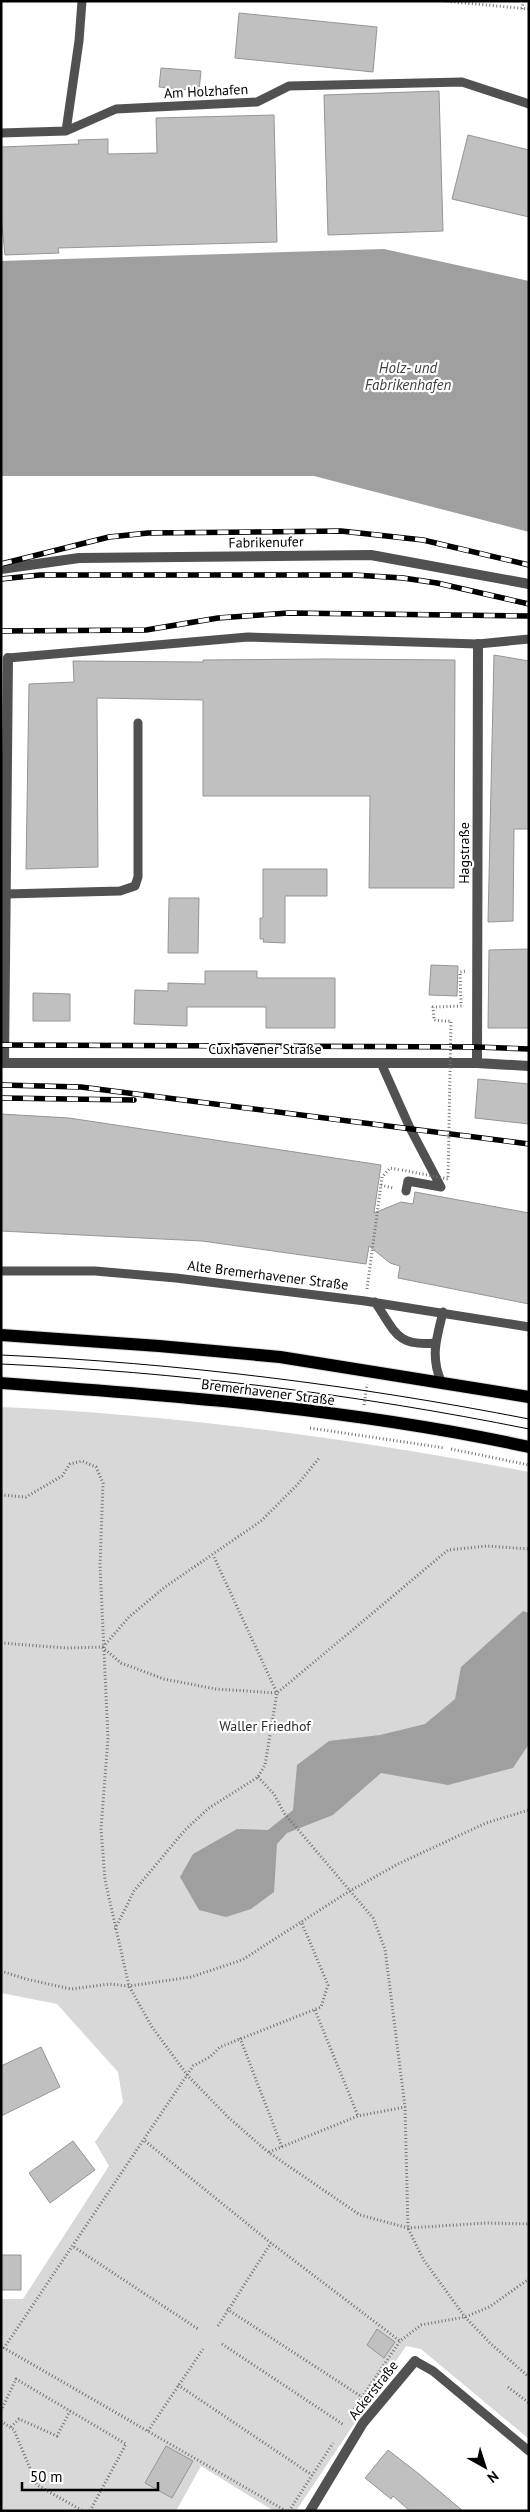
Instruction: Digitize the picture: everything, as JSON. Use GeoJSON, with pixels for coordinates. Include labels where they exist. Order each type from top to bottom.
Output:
{"type":"FeatureCollection","features":[{"type":"Feature","properties":{"kind":"main road"},"geometry":{"type":"LineString","coordinates":[[1,1335],[280,1357],[441,1381],[529,1397]]}},
{"type":"Feature","properties":{"kind":"main road","name":"Bremerhavener Straße"},"geometry":{"type":"LineString","coordinates":[[1,1383],[164,1395],[362,1419],[529,1447]]}},
{"type":"Feature","properties":{"kind":"street","name":"Fabrikenufer"},"geometry":{"type":"LineString","coordinates":[[1,569],[79,558],[371,555],[529,584]]}},
{"type":"Feature","properties":{"kind":"street","name":"Hagstraße"},"geometry":{"type":"LineString","coordinates":[[477,1064],[478,644]]}},
{"type":"Feature","properties":{"kind":"street"},"geometry":{"type":"LineString","coordinates":[[3,1063],[8,658]]}},
{"type":"Feature","properties":{"kind":"street","name":"Cuxhavener Straße"},"geometry":{"type":"LineString","coordinates":[[3,1063],[381,1063],[529,1066]]}},
{"type":"Feature","properties":{"kind":"street","name":"Ackerstraße"},"geometry":{"type":"LineString","coordinates":[[310,2511],[363,2423],[415,2361]]}},
{"type":"Feature","properties":{"kind":"lane"},"geometry":{"type":"LineString","coordinates":[[66,131],[82,1]]}},
{"type":"Feature","properties":{"kind":"lane","name":"Am Holzhafen"},"geometry":{"type":"LineString","coordinates":[[1,133],[66,131],[116,109],[257,102],[288,86],[462,82],[529,104]]}},
{"type":"Feature","properties":{"kind":"lane"},"geometry":{"type":"LineString","coordinates":[[8,658],[248,637],[478,644],[529,639]]}},
{"type":"Feature","properties":{"kind":"lane"},"geometry":{"type":"LineString","coordinates":[[6,894],[120,892],[135,886],[138,877],[138,723]]}},
{"type":"Feature","properties":{"kind":"lane"},"geometry":{"type":"LineString","coordinates":[[381,1063],[410,1128],[441,1187],[408,1181],[406,1191]]}},
{"type":"Feature","properties":{"kind":"lane","name":"Alte Bremerhavener Straße"},"geometry":{"type":"LineString","coordinates":[[1,1271],[95,1271],[375,1302],[529,1327]]}},
{"type":"Feature","properties":{"kind":"lane"},"geometry":{"type":"LineString","coordinates":[[375,1302],[401,1339],[417,1345],[435,1343]]}},
{"type":"Feature","properties":{"kind":"lane"},"geometry":{"type":"LineString","coordinates":[[441,1381],[435,1367],[435,1343],[443,1312]]}},
{"type":"Feature","properties":{"kind":"lane","name":"Ackerstraße"},"geometry":{"type":"LineString","coordinates":[[415,2361],[433,2371],[529,2452]]}},
{"type":"Feature","properties":{"kind":"path"},"geometry":{"type":"LineString","coordinates":[[444,1],[529,9]]}},
{"type":"Feature","properties":{"kind":"path"},"geometry":{"type":"LineString","coordinates":[[522,9],[523,1]]}},
{"type":"Feature","properties":{"kind":"path"},"geometry":{"type":"LineString","coordinates":[[366,1301],[382,1177],[390,1168],[448,1179],[451,1021],[434,1020],[433,1007],[478,1006]]}},
{"type":"Feature","properties":{"kind":"path"},"geometry":{"type":"LineString","coordinates":[[360,1435],[369,1371]]}},
{"type":"Feature","properties":{"kind":"path"},"geometry":{"type":"LineString","coordinates":[[302,1427],[450,1449],[529,1464]]}},
{"type":"Feature","properties":{"kind":"path"},"geometry":{"type":"LineString","coordinates":[[102,1647],[129,1617],[165,1587],[260,1521],[297,1485],[320,1456]]}},
{"type":"Feature","properties":{"kind":"path"},"geometry":{"type":"LineString","coordinates":[[1,1495],[26,1497],[62,1476],[70,1464],[82,1461],[96,1467],[103,1483],[100,1565],[104,1628],[102,1647],[106,1670],[108,1738],[101,1829],[105,1880],[129,1986],[152,2026],[188,2076],[229,2118],[268,2152],[360,2215],[408,2228],[487,2223],[529,2224]]}},
{"type":"Feature","properties":{"kind":"path"},"geometry":{"type":"LineString","coordinates":[[1,1643],[67,1648],[102,1647],[121,1663],[164,1679],[216,1689],[277,1692],[448,1550],[486,1546],[529,1549]]}},
{"type":"Feature","properties":{"kind":"path"},"geometry":{"type":"LineString","coordinates":[[115,1929],[134,1891],[185,1830],[209,1808],[258,1777],[265,1765],[277,1692],[213,1555]]}},
{"type":"Feature","properties":{"kind":"path"},"geometry":{"type":"LineString","coordinates":[[258,1777],[274,1794],[284,1813],[348,1892],[373,1918],[385,1949],[405,2107],[408,2228],[423,2259],[465,2316],[490,2343],[529,2377]]}},
{"type":"Feature","properties":{"kind":"path"},"geometry":{"type":"LineString","coordinates":[[1,1971],[26,1980],[71,1989],[110,1984],[129,1986],[191,1977],[242,1960],[348,1892],[398,1864],[486,1823],[529,1810]]}},
{"type":"Feature","properties":{"kind":"path"},"geometry":{"type":"LineString","coordinates":[[286,2511],[4,2348],[74,2247],[193,2066],[210,2057],[220,2047],[322,2007],[328,1985],[301,1921]]}},
{"type":"Feature","properties":{"kind":"path"},"geometry":{"type":"LineString","coordinates":[[315,2010],[358,2116]]}},
{"type":"Feature","properties":{"kind":"path"},"geometry":{"type":"LineString","coordinates":[[240,2038],[282,2146]]}},
{"type":"Feature","properties":{"kind":"path"},"geometry":{"type":"LineString","coordinates":[[268,2152],[358,2116],[405,2107]]}},
{"type":"Feature","properties":{"kind":"path"},"geometry":{"type":"LineString","coordinates":[[145,2141],[272,2243],[400,2340]]}},
{"type":"Feature","properties":{"kind":"path"},"geometry":{"type":"LineString","coordinates":[[218,2326],[272,2243]]}},
{"type":"Feature","properties":{"kind":"path"},"geometry":{"type":"LineString","coordinates":[[74,2247],[198,2329]]}},
{"type":"Feature","properties":{"kind":"path"},"geometry":{"type":"LineString","coordinates":[[376,2374],[400,2340],[421,2325],[465,2316],[489,2307],[529,2279]]}},
{"type":"Feature","properties":{"kind":"path"},"geometry":{"type":"LineString","coordinates":[[228,2310],[362,2397]]}},
{"type":"Feature","properties":{"kind":"path"},"geometry":{"type":"LineString","coordinates":[[222,2344],[344,2425]]}},
{"type":"Feature","properties":{"kind":"path"},"geometry":{"type":"LineString","coordinates":[[148,2431],[203,2349]]}},
{"type":"Feature","properties":{"kind":"path"},"geometry":{"type":"LineString","coordinates":[[1,2411],[16,2379],[126,2444],[90,2511]]}},
{"type":"Feature","properties":{"kind":"path"},"geometry":{"type":"LineString","coordinates":[[178,2385],[312,2475]]}},
{"type":"Feature","properties":{"kind":"path"},"geometry":{"type":"LineString","coordinates":[[508,2387],[529,2403]]}},
{"type":"Feature","properties":{"kind":"path"},"geometry":{"type":"LineString","coordinates":[[11,2427],[19,2419],[57,2436],[70,2411]]}},
{"type":"Feature","properties":{"kind":"path"},"geometry":{"type":"LineString","coordinates":[[1,2421],[11,2427],[37,2485],[83,2511]]}},
{"type":"Feature","properties":{"kind":"green space","name":"Waller Friedhof"},"geometry":{"type":"Polygon","coordinates":[[[1,1407],[134,1416],[266,1430],[398,1449],[529,1472],[529,2439],[421,2349],[406,2346],[296,2511],[274,2511],[201,2466],[176,2511],[1,2511],[1,2299],[23,2299],[109,2166],[95,2142],[123,2102],[118,2072],[57,2004],[1,1993],[1,1407]]]}},
{"type":"Feature","properties":{"kind":"water","name":"Holz- und Fabrikenhafen"},"geometry":{"type":"Polygon","coordinates":[[[384,249],[529,281],[529,532],[314,476],[1,476],[1,261],[384,249]]]}},
{"type":"Feature","properties":{"kind":"water"},"geometry":{"type":"Polygon","coordinates":[[[523,1611],[529,1613],[529,1744],[513,1768],[448,1785],[381,1773],[333,1815],[287,1833],[277,1844],[274,1892],[251,1909],[226,1917],[199,1910],[180,1877],[193,1854],[237,1829],[268,1830],[293,1810],[297,1765],[329,1741],[380,1735],[425,1724],[455,1699],[461,1667],[523,1611]]]}},
{"type":"Feature","properties":{"kind":"building"},"geometry":{"type":"Polygon","coordinates":[[[239,13],[377,27],[373,72],[235,58],[239,13]]]}},
{"type":"Feature","properties":{"kind":"building"},"geometry":{"type":"Polygon","coordinates":[[[161,68],[201,71],[199,91],[159,87],[161,68]]]}},
{"type":"Feature","properties":{"kind":"building"},"geometry":{"type":"Polygon","coordinates":[[[439,91],[443,231],[328,235],[324,95],[439,91]]]}},
{"type":"Feature","properties":{"kind":"building"},"geometry":{"type":"Polygon","coordinates":[[[274,115],[277,242],[58,248],[59,253],[5,255],[1,216],[1,147],[79,144],[78,140],[108,139],[108,154],[157,153],[156,118],[274,115]]]}},
{"type":"Feature","properties":{"kind":"building"},"geometry":{"type":"Polygon","coordinates":[[[468,135],[529,150],[529,217],[452,199],[468,135]]]}},
{"type":"Feature","properties":{"kind":"building"},"geometry":{"type":"Polygon","coordinates":[[[494,655],[529,661],[529,829],[514,829],[513,921],[488,922],[494,655]]]}},
{"type":"Feature","properties":{"kind":"building"},"geometry":{"type":"Polygon","coordinates":[[[203,660],[455,660],[454,888],[369,888],[370,796],[203,796],[203,700],[97,698],[98,867],[26,869],[29,684],[74,682],[73,661],[203,662],[203,660]]]}},
{"type":"Feature","properties":{"kind":"building"},"geometry":{"type":"Polygon","coordinates":[[[263,869],[327,869],[327,896],[285,896],[285,943],[263,942],[264,939],[260,939],[260,918],[263,918],[263,869]]]}},
{"type":"Feature","properties":{"kind":"building"},"geometry":{"type":"Polygon","coordinates":[[[169,898],[199,898],[198,953],[168,953],[169,898]]]}},
{"type":"Feature","properties":{"kind":"building"},"geometry":{"type":"Polygon","coordinates":[[[529,949],[529,1028],[488,1028],[489,950],[529,949]]]}},
{"type":"Feature","properties":{"kind":"building"},"geometry":{"type":"Polygon","coordinates":[[[431,965],[458,966],[457,996],[429,995],[431,965]]]}},
{"type":"Feature","properties":{"kind":"building"},"geometry":{"type":"Polygon","coordinates":[[[205,971],[257,971],[257,978],[335,978],[335,1028],[266,1028],[266,1007],[187,1007],[187,1026],[134,1024],[135,990],[168,991],[168,983],[205,984],[205,971]]]}},
{"type":"Feature","properties":{"kind":"building"},"geometry":{"type":"Polygon","coordinates":[[[33,993],[70,994],[70,1021],[33,1021],[33,993]]]}},
{"type":"Feature","properties":{"kind":"building"},"geometry":{"type":"Polygon","coordinates":[[[478,1079],[529,1084],[529,1124],[475,1118],[478,1079]]]}},
{"type":"Feature","properties":{"kind":"building"},"geometry":{"type":"Polygon","coordinates":[[[1,1114],[69,1118],[381,1165],[374,1213],[401,1202],[413,1204],[415,1192],[529,1213],[529,1304],[398,1278],[400,1266],[390,1263],[369,1246],[366,1264],[202,1241],[1,1231],[1,1114]]]}},
{"type":"Feature","properties":{"kind":"building"},"geometry":{"type":"Polygon","coordinates":[[[41,2047],[60,2087],[1,2116],[1,2066],[41,2047]]]}},
{"type":"Feature","properties":{"kind":"building"},"geometry":{"type":"Polygon","coordinates":[[[73,2141],[95,2170],[50,2203],[29,2173],[73,2141]]]}},
{"type":"Feature","properties":{"kind":"building"},"geometry":{"type":"Polygon","coordinates":[[[1,2255],[21,2255],[21,2290],[1,2290],[1,2255]]]}},
{"type":"Feature","properties":{"kind":"building"},"geometry":{"type":"Polygon","coordinates":[[[377,2329],[395,2342],[384,2358],[367,2345],[377,2329]]]}},
{"type":"Feature","properties":{"kind":"building"},"geometry":{"type":"Polygon","coordinates":[[[166,2446],[193,2461],[172,2498],[145,2483],[166,2446]]]}},
{"type":"Feature","properties":{"kind":"building"},"geometry":{"type":"Polygon","coordinates":[[[388,2450],[463,2511],[410,2511],[393,2496],[391,2499],[365,2478],[388,2450]]]}},
{"type":"Feature","properties":{"kind":"tram line"},"geometry":{"type":"LineString","coordinates":[[1,1355],[134,1364],[266,1377],[398,1396],[529,1419]]}},
{"type":"Feature","properties":{"kind":"tram line"},"geometry":{"type":"LineString","coordinates":[[1,1364],[134,1373],[266,1386],[398,1405],[529,1429]]}},
{"type":"Feature","properties":{"kind":"railway"},"geometry":{"type":"LineString","coordinates":[[1,564],[109,537],[148,533],[341,531],[423,540],[529,565]]}},
{"type":"Feature","properties":{"kind":"railway"},"geometry":{"type":"LineString","coordinates":[[1,579],[40,575],[354,575],[403,578],[437,583],[529,604]]}},
{"type":"Feature","properties":{"kind":"railway"},"geometry":{"type":"LineString","coordinates":[[1,631],[146,630],[218,618],[288,613],[529,616]]}},
{"type":"Feature","properties":{"kind":"railway"},"geometry":{"type":"LineString","coordinates":[[1,1045],[477,1047],[529,1049]]}},
{"type":"Feature","properties":{"kind":"railway"},"geometry":{"type":"LineString","coordinates":[[1,1085],[81,1087],[529,1144]]}},
{"type":"Feature","properties":{"kind":"railway"},"geometry":{"type":"LineString","coordinates":[[1,1098],[134,1100]]}}]}
